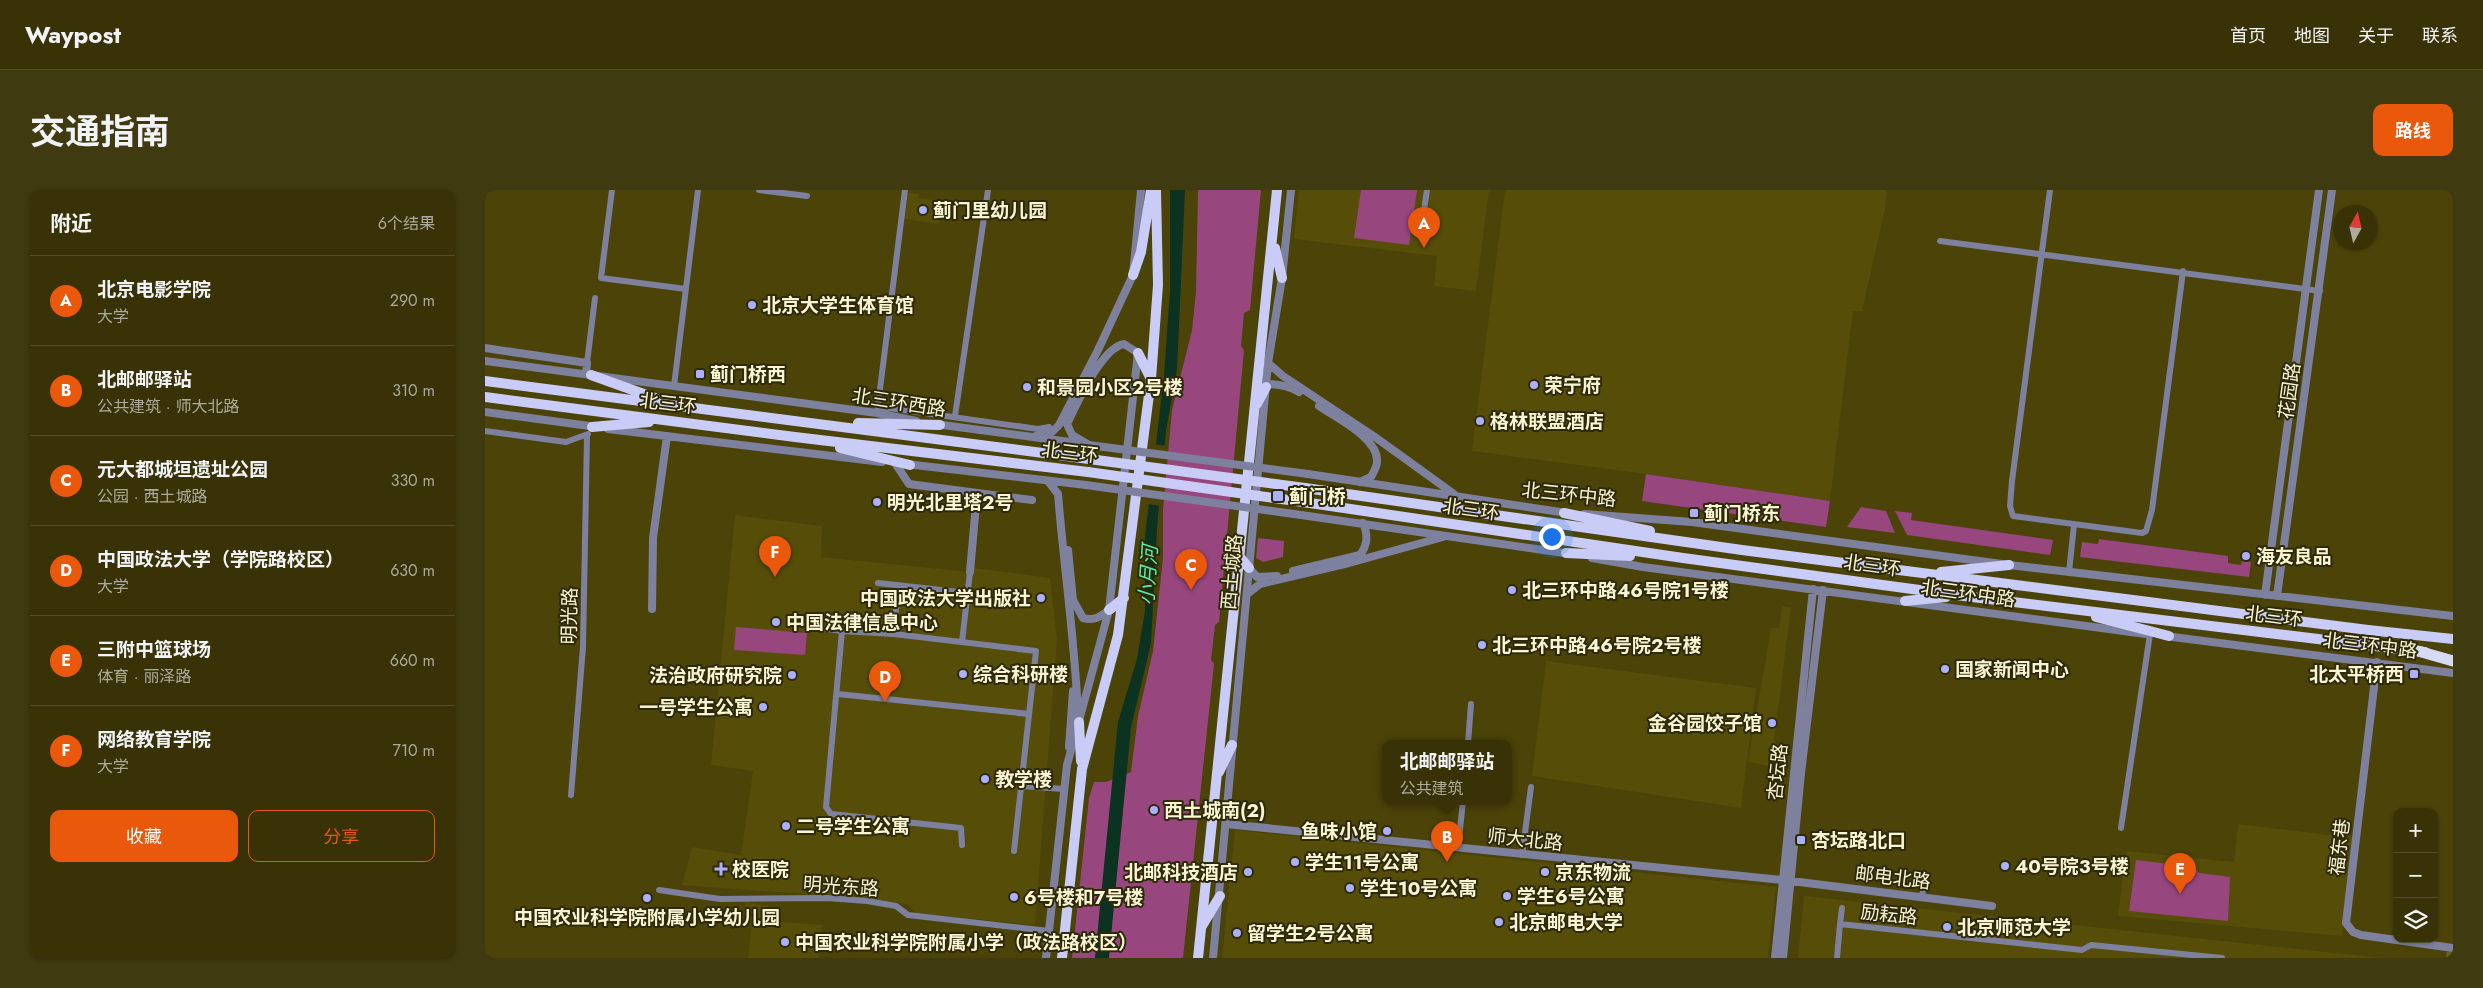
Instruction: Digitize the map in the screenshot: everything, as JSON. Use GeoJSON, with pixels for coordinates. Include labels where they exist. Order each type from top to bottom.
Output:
{"type":"FeatureCollection","features":[{"type":"Feature","properties":{"kind":"highway"},"geometry":{"type":"LineString","coordinates":[[1133,275],[1141,252],[1151,190]]}},
{"type":"Feature","properties":{"kind":"highway"},"geometry":{"type":"LineString","coordinates":[[1062,958],[1082,769],[1118,635],[1151,379],[1159,285],[1156,190]]}},
{"type":"Feature","properties":{"kind":"highway","name":"西土城路"},"geometry":{"type":"LineString","coordinates":[[1198,958],[1277,190]]}},
{"type":"Feature","properties":{"kind":"highway"},"geometry":{"type":"LineString","coordinates":[[1273,239],[1282,278]]}},
{"type":"Feature","properties":{"kind":"highway"},"geometry":{"type":"LineString","coordinates":[[1262,346],[1268,363]]}},
{"type":"Feature","properties":{"kind":"highway"},"geometry":{"type":"LineString","coordinates":[[1138,354],[1151,379]]}},
{"type":"Feature","properties":{"kind":"highway"},"geometry":{"type":"LineString","coordinates":[[588,374],[673,405]]}},
{"type":"Feature","properties":{"kind":"highway","name":"北三环"},"geometry":{"type":"LineString","coordinates":[[485,381],[798,420],[1305,488],[1742,550],[2368,630],[2453,639]]}},
{"type":"Feature","properties":{"kind":"highway"},"geometry":{"type":"LineString","coordinates":[[1254,412],[1266,387]]}},
{"type":"Feature","properties":{"kind":"highway","name":"北三环"},"geometry":{"type":"LineString","coordinates":[[485,397],[1088,472],[1683,558],[1964,596],[2453,655]]}},
{"type":"Feature","properties":{"kind":"highway"},"geometry":{"type":"LineString","coordinates":[[798,420],[940,425]]}},
{"type":"Feature","properties":{"kind":"highway"},"geometry":{"type":"LineString","coordinates":[[590,431],[670,421]]}},
{"type":"Feature","properties":{"kind":"highway"},"geometry":{"type":"LineString","coordinates":[[795,437],[910,465]]}},
{"type":"Feature","properties":{"kind":"highway"},"geometry":{"type":"LineString","coordinates":[[1564,513],[1742,550]]}},
{"type":"Feature","properties":{"kind":"highway"},"geometry":{"type":"LineString","coordinates":[[1566,553],[1683,558]]}},
{"type":"Feature","properties":{"kind":"highway"},"geometry":{"type":"LineString","coordinates":[[1238,555],[1249,568]]}},
{"type":"Feature","properties":{"kind":"highway"},"geometry":{"type":"LineString","coordinates":[[1923,573],[2009,565]]}},
{"type":"Feature","properties":{"kind":"highway"},"geometry":{"type":"LineString","coordinates":[[1905,601],[1964,596]]}},
{"type":"Feature","properties":{"kind":"highway"},"geometry":{"type":"LineString","coordinates":[[1109,610],[1124,598]]}},
{"type":"Feature","properties":{"kind":"highway"},"geometry":{"type":"LineString","coordinates":[[2056,607],[2169,636]]}},
{"type":"Feature","properties":{"kind":"highway"},"geometry":{"type":"LineString","coordinates":[[2418,651],[2453,661]]}},
{"type":"Feature","properties":{"kind":"highway"},"geometry":{"type":"LineString","coordinates":[[1079,722],[1082,769]]}},
{"type":"Feature","properties":{"kind":"highway"},"geometry":{"type":"LineString","coordinates":[[1217,777],[1232,746]]}},
{"type":"Feature","properties":{"kind":"highway"},"geometry":{"type":"LineString","coordinates":[[1200,929],[1220,896]]}},
{"type":"Feature","properties":{"kind":"street"},"geometry":{"type":"LineString","coordinates":[[612,190],[601,278],[686,289]]}},
{"type":"Feature","properties":{"kind":"street"},"geometry":{"type":"LineString","coordinates":[[674,386],[698,190]]}},
{"type":"Feature","properties":{"kind":"street"},"geometry":{"type":"LineString","coordinates":[[759,190],[807,196]]}},
{"type":"Feature","properties":{"kind":"street"},"geometry":{"type":"LineString","coordinates":[[905,190],[877,413],[889,408],[1038,429],[1049,427]]}},
{"type":"Feature","properties":{"kind":"street"},"geometry":{"type":"LineString","coordinates":[[955,416],[988,190]]}},
{"type":"Feature","properties":{"kind":"street"},"geometry":{"type":"LineString","coordinates":[[1032,437],[1052,432],[1059,425],[1133,275],[1141,190]]}},
{"type":"Feature","properties":{"kind":"street","name":"西土城路"},"geometry":{"type":"LineString","coordinates":[[1213,958],[1268,363],[1282,278],[1291,190]]}},
{"type":"Feature","properties":{"kind":"street"},"geometry":{"type":"LineString","coordinates":[[1420,236],[1427,190]]}},
{"type":"Feature","properties":{"kind":"street"},"geometry":{"type":"LineString","coordinates":[[2050,190],[2013,472],[2011,512],[2015,517],[2142,533],[2146,531],[2153,510],[2183,272]]}},
{"type":"Feature","properties":{"kind":"street","name":"花园路"},"geometry":{"type":"LineString","coordinates":[[2265,595],[2319,190]]}},
{"type":"Feature","properties":{"kind":"street","name":"花园路"},"geometry":{"type":"LineString","coordinates":[[2277,596],[2320,291],[2332,190]]}},
{"type":"Feature","properties":{"kind":"street"},"geometry":{"type":"LineString","coordinates":[[1940,241],[2320,291]]}},
{"type":"Feature","properties":{"kind":"street"},"geometry":{"type":"LineString","coordinates":[[588,374],[587,363],[595,298]]}},
{"type":"Feature","properties":{"kind":"street"},"geometry":{"type":"LineString","coordinates":[[1067,765],[1109,610],[1138,354],[1123,344],[1117,345],[1104,356],[1067,424],[1068,430],[1089,445]]}},
{"type":"Feature","properties":{"kind":"street"},"geometry":{"type":"LineString","coordinates":[[485,348],[587,363]]}},
{"type":"Feature","properties":{"kind":"street"},"geometry":{"type":"LineString","coordinates":[[2296,360],[2310,362]]}},
{"type":"Feature","properties":{"kind":"street","name":"北三环西路"},"geometry":{"type":"LineString","coordinates":[[485,361],[877,413],[940,425],[1308,474]]}},
{"type":"Feature","properties":{"kind":"street"},"geometry":{"type":"LineString","coordinates":[[1268,363],[1283,376],[1375,437],[1455,495]]}},
{"type":"Feature","properties":{"kind":"street"},"geometry":{"type":"LineString","coordinates":[[1266,387],[1273,384],[1293,388],[1368,439],[1376,451],[1377,463],[1371,477],[1360,482]]}},
{"type":"Feature","properties":{"kind":"street"},"geometry":{"type":"LineString","coordinates":[[485,412],[590,431],[667,436],[823,457],[895,463],[1070,484]]}},
{"type":"Feature","properties":{"kind":"street"},"geometry":{"type":"LineString","coordinates":[[485,431],[566,442],[590,431]]}},
{"type":"Feature","properties":{"kind":"street","name":"明光路"},"geometry":{"type":"LineString","coordinates":[[571,795],[583,647],[590,431]]}},
{"type":"Feature","properties":{"kind":"street"},"geometry":{"type":"LineString","coordinates":[[651,610],[653,538],[667,436]]}},
{"type":"Feature","properties":{"kind":"street"},"geometry":{"type":"LineString","coordinates":[[895,463],[909,484],[1032,500]]}},
{"type":"Feature","properties":{"kind":"street","name":"北三环中路"},"geometry":{"type":"LineString","coordinates":[[1308,474],[1564,513],[1635,516],[1692,522],[2009,565],[2453,616]]}},
{"type":"Feature","properties":{"kind":"street"},"geometry":{"type":"LineString","coordinates":[[1048,481],[1058,494],[1067,599],[1076,662],[1079,722]]}},
{"type":"Feature","properties":{"kind":"street"},"geometry":{"type":"LineString","coordinates":[[1070,484],[1064,490],[1063,498],[1073,600],[1083,618],[1091,620],[1099,618],[1109,610]]}},
{"type":"Feature","properties":{"kind":"street","name":"北三环中路"},"geometry":{"type":"LineString","coordinates":[[1070,484],[1363,523],[1566,553],[1643,567],[2453,673]]}},
{"type":"Feature","properties":{"kind":"street"},"geometry":{"type":"LineString","coordinates":[[962,642],[977,492]]}},
{"type":"Feature","properties":{"kind":"street"},"geometry":{"type":"LineString","coordinates":[[1249,568],[1257,577],[1275,576],[1360,555],[1367,542],[1367,532],[1363,523]]}},
{"type":"Feature","properties":{"kind":"street"},"geometry":{"type":"LineString","coordinates":[[2069,572],[2074,525]]}},
{"type":"Feature","properties":{"kind":"street"},"geometry":{"type":"LineString","coordinates":[[1247,594],[1260,584],[1349,564],[1448,536]]}},
{"type":"Feature","properties":{"kind":"street"},"geometry":{"type":"LineString","coordinates":[[878,583],[968,593]]}},
{"type":"Feature","properties":{"kind":"street"},"geometry":{"type":"LineString","coordinates":[[894,634],[898,585]]}},
{"type":"Feature","properties":{"kind":"street","name":"杏坛路"},"geometry":{"type":"LineString","coordinates":[[1783,958],[1787,881],[1813,589]]}},
{"type":"Feature","properties":{"kind":"street","name":"杏坛路"},"geometry":{"type":"LineString","coordinates":[[1775,958],[1787,881],[1823,590]]}},
{"type":"Feature","properties":{"kind":"street"},"geometry":{"type":"LineString","coordinates":[[820,628],[894,634],[1036,651],[1014,851]]}},
{"type":"Feature","properties":{"kind":"street"},"geometry":{"type":"LineString","coordinates":[[842,631],[838,661],[838,694],[826,807],[831,814],[961,828],[962,845]]}},
{"type":"Feature","properties":{"kind":"street"},"geometry":{"type":"LineString","coordinates":[[2121,828],[2149,634]]}},
{"type":"Feature","properties":{"kind":"street"},"geometry":{"type":"LineString","coordinates":[[1046,958],[1076,662]]}},
{"type":"Feature","properties":{"kind":"street","name":"福东巷"},"geometry":{"type":"LineString","coordinates":[[2377,662],[2346,923],[2353,932],[2361,936],[2453,948]]}},
{"type":"Feature","properties":{"kind":"street"},"geometry":{"type":"LineString","coordinates":[[838,694],[1029,714]]}},
{"type":"Feature","properties":{"kind":"street"},"geometry":{"type":"LineString","coordinates":[[1468,740],[1471,704]]}},
{"type":"Feature","properties":{"kind":"street"},"geometry":{"type":"LineString","coordinates":[[1021,786],[1064,788]]}},
{"type":"Feature","properties":{"kind":"street"},"geometry":{"type":"LineString","coordinates":[[1522,855],[1531,787]]}},
{"type":"Feature","properties":{"kind":"street"},"geometry":{"type":"LineString","coordinates":[[1458,848],[1463,805]]}},
{"type":"Feature","properties":{"kind":"street","name":"师大北路"},"geometry":{"type":"LineString","coordinates":[[1226,824],[1787,881]]}},
{"type":"Feature","properties":{"kind":"street"},"geometry":{"type":"LineString","coordinates":[[1922,897],[1925,874]]}},
{"type":"Feature","properties":{"kind":"street","name":"邮电北路"},"geometry":{"type":"LineString","coordinates":[[1787,881],[1992,906]]}},
{"type":"Feature","properties":{"kind":"street","name":"明光东路"},"geometry":{"type":"LineString","coordinates":[[659,890],[720,899],[827,898],[867,901],[896,906],[908,915],[1049,931]]}},
{"type":"Feature","properties":{"kind":"street"},"geometry":{"type":"LineString","coordinates":[[1840,924],[1842,908]]}},
{"type":"Feature","properties":{"kind":"street","name":"励耘路"},"geometry":{"type":"LineString","coordinates":[[1837,958],[1840,924],[2082,950],[2091,945],[2145,955],[2222,958]]}},
{"type":"Feature","properties":{"kind":"shaded area"},"geometry":{"type":"Polygon","coordinates":[[[1198,190],[1261,190],[1250,310],[1244,313],[1241,346],[1244,350],[1219,622],[1215,625],[1211,660],[1214,664],[1183,958],[1072,958],[1089,798],[1094,782],[1106,782],[1131,772],[1138,716],[1153,651],[1163,558],[1163,510],[1172,410],[1192,330],[1196,292],[1198,190]]]}},
{"type":"Feature","properties":{"kind":"shaded area"},"geometry":{"type":"Polygon","coordinates":[[[1299,190],[1489,190],[1476,291],[1434,286],[1437,256],[1294,239],[1299,190]]]}},
{"type":"Feature","properties":{"kind":"shaded area"},"geometry":{"type":"Polygon","coordinates":[[[1361,190],[1417,190],[1409,245],[1354,238],[1361,190]]]}},
{"type":"Feature","properties":{"kind":"shaded area"},"geometry":{"type":"Polygon","coordinates":[[[1505,190],[1887,190],[1885,209],[1862,311],[1853,311],[1830,501],[1472,451],[1505,190]]]}},
{"type":"Feature","properties":{"kind":"shaded area","name":"蓟门里幼儿园"},"geometry":{"type":"Polygon","coordinates":[[[908,193],[918,194],[918,198],[942,201],[939,224],[904,219],[908,193]]]}},
{"type":"Feature","properties":{"kind":"shaded area"},"geometry":{"type":"Polygon","coordinates":[[[1646,474],[1830,501],[1826,527],[1642,501],[1646,474]]]}},
{"type":"Feature","properties":{"kind":"shaded area"},"geometry":{"type":"Polygon","coordinates":[[[1861,507],[1886,511],[1895,533],[1847,527],[1861,507]]]}},
{"type":"Feature","properties":{"kind":"shaded area"},"geometry":{"type":"Polygon","coordinates":[[[1895,511],[1912,513],[1911,520],[2053,540],[2050,555],[1907,535],[1895,511]]]}},
{"type":"Feature","properties":{"kind":"shaded area"},"geometry":{"type":"Polygon","coordinates":[[[735,515],[822,526],[821,557],[970,572],[975,568],[1050,578],[1057,639],[1035,925],[916,913],[907,904],[869,899],[682,885],[692,847],[741,855],[753,771],[711,765],[735,515]]]}},
{"type":"Feature","properties":{"kind":"shaded area"},"geometry":{"type":"Polygon","coordinates":[[[1258,538],[1284,541],[1283,557],[1263,562],[1256,558],[1258,538]]]}},
{"type":"Feature","properties":{"kind":"shaded area"},"geometry":{"type":"Polygon","coordinates":[[[2099,539],[2228,556],[2228,563],[2241,565],[2242,561],[2251,562],[2249,577],[2080,557],[2082,542],[2098,544],[2099,539]]]}},
{"type":"Feature","properties":{"kind":"shaded area"},"geometry":{"type":"Polygon","coordinates":[[[1782,606],[1791,607],[1771,766],[1748,762],[1771,628],[1779,628],[1782,606]]]}},
{"type":"Feature","properties":{"kind":"shaded area"},"geometry":{"type":"Polygon","coordinates":[[[736,627],[807,633],[805,655],[734,650],[736,627]]]}},
{"type":"Feature","properties":{"kind":"shaded area"},"geometry":{"type":"Polygon","coordinates":[[[1546,661],[1756,688],[1741,808],[1532,776],[1546,661]]]}},
{"type":"Feature","properties":{"kind":"shaded area"},"geometry":{"type":"Polygon","coordinates":[[[2238,824],[2354,838],[2342,936],[2118,916],[2126,851],[2234,862],[2238,824]]]}},
{"type":"Feature","properties":{"kind":"shaded area","name":"北京邮电大学"},"geometry":{"type":"Polygon","coordinates":[[[1235,830],[1776,887],[1768,958],[1222,958],[1235,830]]]}},
{"type":"Feature","properties":{"kind":"shaded area"},"geometry":{"type":"Polygon","coordinates":[[[2136,860],[2194,867],[2199,873],[2230,877],[2228,921],[2129,911],[2136,860]]]}},
{"type":"Feature","properties":{"kind":"shaded area","name":"北京师范大学"},"geometry":{"type":"Polygon","coordinates":[[[1804,896],[2381,958],[1798,958],[1804,896]]]}},
{"type":"Feature","properties":{"kind":"shaded area","name":"中国农业科学院附属小学（政法路校区）"},"geometry":{"type":"Polygon","coordinates":[[[745,902],[769,906],[768,915],[770,915],[770,921],[822,925],[819,958],[748,958],[752,921],[744,915],[745,902]]]}},
{"type":"Feature","properties":{"kind":"water","name":"小月河"},"geometry":{"type":"Polygon","coordinates":[[[1170,190],[1185,190],[1177,370],[1166,430],[1157,528],[1151,643],[1131,727],[1109,958],[1095,958],[1118,722],[1137,659],[1145,611],[1145,537],[1164,376],[1170,291],[1170,190]]]}},
{"type":"Feature","properties":{"kind":"pier"},"geometry":{"type":"Polygon","coordinates":[[[1154,444],[1167,446],[1161,506],[1147,504],[1154,444]]]}},
{"type":"Feature","properties":{"kind":"tunnel"},"geometry":{"type":"LineString","coordinates":[[2449,958],[2450,948]]}},
{"type":"Feature","properties":{"kind":"place","name":"蓟门里幼儿园"},"geometry":{"type":"Point","coordinates":[923,210]}},
{"type":"Feature","properties":{"kind":"place","name":"北京电影学院"},"geometry":{"type":"Point","coordinates":[1424,248]}},
{"type":"Feature","properties":{"kind":"place","name":"北京大学生体育馆"},"geometry":{"type":"Point","coordinates":[752,305]}},
{"type":"Feature","properties":{"kind":"place","name":"蓟门桥西"},"geometry":{"type":"Point","coordinates":[700,374]}},
{"type":"Feature","properties":{"kind":"place","name":"荣宁府"},"geometry":{"type":"Point","coordinates":[1534,385]}},
{"type":"Feature","properties":{"kind":"place","name":"和景园小区2号楼"},"geometry":{"type":"Point","coordinates":[1027,387]}},
{"type":"Feature","properties":{"kind":"place","name":"格林联盟酒店"},"geometry":{"type":"Point","coordinates":[1480,421]}},
{"type":"Feature","properties":{"kind":"place","name":"蓟门桥"},"geometry":{"type":"Point","coordinates":[1278,496]}},
{"type":"Feature","properties":{"kind":"place","name":"明光北里塔2号"},"geometry":{"type":"Point","coordinates":[877,502]}},
{"type":"Feature","properties":{"kind":"place","name":"蓟门桥东"},"geometry":{"type":"Point","coordinates":[1694,513]}},
{"type":"Feature","properties":{"kind":"place","name":"海友良品"},"geometry":{"type":"Point","coordinates":[2246,556]}},
{"type":"Feature","properties":{"kind":"place","name":"网络教育学院"},"geometry":{"type":"Point","coordinates":[775,577]}},
{"type":"Feature","properties":{"kind":"place","name":"元大都城垣遗址公园"},"geometry":{"type":"Point","coordinates":[1191,590]}},
{"type":"Feature","properties":{"kind":"place","name":"北三环中路46号院1号楼"},"geometry":{"type":"Point","coordinates":[1512,590]}},
{"type":"Feature","properties":{"kind":"place","name":"中国政法大学出版社"},"geometry":{"type":"Point","coordinates":[1041,598]}},
{"type":"Feature","properties":{"kind":"place","name":"中国法律信息中心"},"geometry":{"type":"Point","coordinates":[776,622]}},
{"type":"Feature","properties":{"kind":"place","name":"北三环中路46号院2号楼"},"geometry":{"type":"Point","coordinates":[1482,645]}},
{"type":"Feature","properties":{"kind":"place","name":"国家新闻中心"},"geometry":{"type":"Point","coordinates":[1945,669]}},
{"type":"Feature","properties":{"kind":"place","name":"综合科研楼"},"geometry":{"type":"Point","coordinates":[963,674]}},
{"type":"Feature","properties":{"kind":"place","name":"北太平桥西"},"geometry":{"type":"Point","coordinates":[2414,674]}},
{"type":"Feature","properties":{"kind":"place","name":"法治政府研究院"},"geometry":{"type":"Point","coordinates":[792,675]}},
{"type":"Feature","properties":{"kind":"place","name":"中国政法大学（学院路校区）"},"geometry":{"type":"Point","coordinates":[885,702]}},
{"type":"Feature","properties":{"kind":"place","name":"一号学生公寓"},"geometry":{"type":"Point","coordinates":[763,707]}},
{"type":"Feature","properties":{"kind":"place","name":"金谷园饺子馆"},"geometry":{"type":"Point","coordinates":[1772,723]}},
{"type":"Feature","properties":{"kind":"place","name":"教学楼"},"geometry":{"type":"Point","coordinates":[985,779]}},
{"type":"Feature","properties":{"kind":"place","name":"西土城南(2)"},"geometry":{"type":"Point","coordinates":[1154,810]}},
{"type":"Feature","properties":{"kind":"place","name":"二号学生公寓"},"geometry":{"type":"Point","coordinates":[786,826]}},
{"type":"Feature","properties":{"kind":"place","name":"鱼味小馆"},"geometry":{"type":"Point","coordinates":[1387,831]}},
{"type":"Feature","properties":{"kind":"place","name":"杏坛路北口"},"geometry":{"type":"Point","coordinates":[1801,840]}},
{"type":"Feature","properties":{"kind":"place","name":"学生11号公寓"},"geometry":{"type":"Point","coordinates":[1295,862]}},
{"type":"Feature","properties":{"kind":"place","name":"北邮邮驿站"},"geometry":{"type":"Point","coordinates":[1447,862]}},
{"type":"Feature","properties":{"kind":"place","name":"40号院3号楼"},"geometry":{"type":"Point","coordinates":[2005,866]}},
{"type":"Feature","properties":{"kind":"place","name":"校医院"},"geometry":{"type":"Point","coordinates":[721,869]}},
{"type":"Feature","properties":{"kind":"place","name":"北邮科技酒店"},"geometry":{"type":"Point","coordinates":[1248,872]}},
{"type":"Feature","properties":{"kind":"place","name":"京东物流"},"geometry":{"type":"Point","coordinates":[1545,872]}},
{"type":"Feature","properties":{"kind":"place","name":"学生10号公寓"},"geometry":{"type":"Point","coordinates":[1350,888]}},
{"type":"Feature","properties":{"kind":"place","name":"三附中篮球场"},"geometry":{"type":"Point","coordinates":[2180,894]}},
{"type":"Feature","properties":{"kind":"place","name":"学生6号公寓"},"geometry":{"type":"Point","coordinates":[1507,896]}},
{"type":"Feature","properties":{"kind":"place","name":"6号楼和7号楼"},"geometry":{"type":"Point","coordinates":[1014,897]}},
{"type":"Feature","properties":{"kind":"place","name":"中国农业科学院附属小学幼儿园"},"geometry":{"type":"Point","coordinates":[647,898]}},
{"type":"Feature","properties":{"kind":"place","name":"北京邮电大学"},"geometry":{"type":"Point","coordinates":[1499,922]}},
{"type":"Feature","properties":{"kind":"place","name":"北京师范大学"},"geometry":{"type":"Point","coordinates":[1947,927]}},
{"type":"Feature","properties":{"kind":"place","name":"留学生2号公寓"},"geometry":{"type":"Point","coordinates":[1237,933]}},
{"type":"Feature","properties":{"kind":"place","name":"中国农业科学院附属小学（政法路校区）"},"geometry":{"type":"Point","coordinates":[785,942]}}]}
